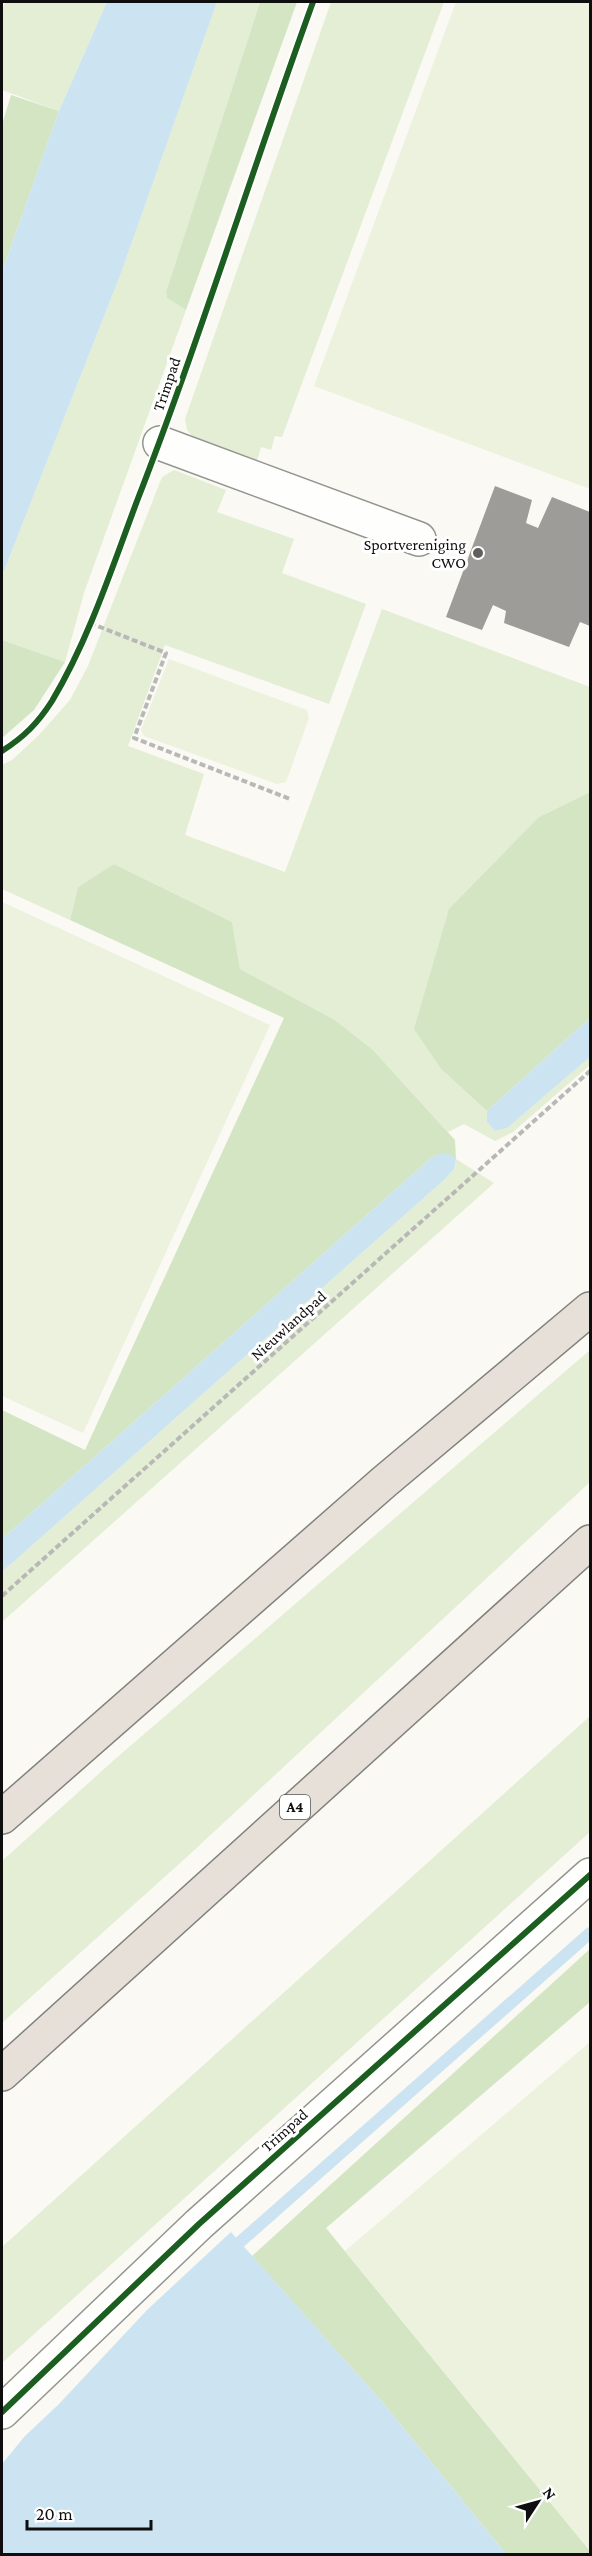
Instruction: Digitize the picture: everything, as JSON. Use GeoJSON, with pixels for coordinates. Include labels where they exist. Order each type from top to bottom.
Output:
{"type":"FeatureCollection","features":[{"type":"Feature","properties":{"kind":"highway"},"geometry":{"type":"LineString","coordinates":[[2,1817],[384,1482],[591,1309]]}},
{"type":"Feature","properties":{"kind":"highway","name":"A4"},"geometry":{"type":"LineString","coordinates":[[2,2074],[591,1542]]}},
{"type":"Feature","properties":{"kind":"street"},"geometry":{"type":"LineString","coordinates":[[160,443],[419,539]]}},
{"type":"Feature","properties":{"kind":"street","name":"Trimpad"},"geometry":{"type":"LineString","coordinates":[[2,2412],[199,2224],[591,1875]]}},
{"type":"Feature","properties":{"kind":"path"},"geometry":{"type":"LineString","coordinates":[[85,633],[94,613]]}},
{"type":"Feature","properties":{"kind":"path"},"geometry":{"type":"LineString","coordinates":[[90,623],[165,653],[134,738],[290,800]]}},
{"type":"Feature","properties":{"kind":"green space"},"geometry":{"type":"Polygon","coordinates":[[[5,2],[107,2],[59,111],[2,90],[2,11],[5,2]]]}},
{"type":"Feature","properties":{"kind":"green space"},"geometry":{"type":"Polygon","coordinates":[[[217,2],[260,2],[166,292],[167,298],[186,310],[84,593],[65,662],[2,640],[2,576],[121,273],[217,2]]]}},
{"type":"Feature","properties":{"kind":"green space"},"geometry":{"type":"Polygon","coordinates":[[[260,2],[297,2],[186,310],[167,298],[166,292],[260,2]]]}},
{"type":"Feature","properties":{"kind":"green space"},"geometry":{"type":"Polygon","coordinates":[[[331,2],[444,2],[282,437],[275,436],[271,450],[261,447],[257,461],[193,437],[187,430],[185,419],[331,2]]]}},
{"type":"Feature","properties":{"kind":"green space"},"geometry":{"type":"Polygon","coordinates":[[[456,2],[590,2],[590,489],[314,386],[456,2]]]}},
{"type":"Feature","properties":{"kind":"green space"},"geometry":{"type":"Polygon","coordinates":[[[11,95],[59,111],[2,272],[2,125],[11,95]]]}},
{"type":"Feature","properties":{"kind":"green space"},"geometry":{"type":"Polygon","coordinates":[[[174,470],[226,490],[217,512],[294,539],[282,573],[366,604],[329,704],[165,645],[128,746],[204,774],[185,835],[285,872],[382,609],[590,687],[590,792],[539,817],[442,1070],[487,1111],[487,1122],[495,1131],[507,1128],[590,1057],[590,1065],[513,1132],[495,1141],[464,1124],[448,1132],[373,1050],[335,1020],[240,969],[232,922],[114,864],[78,887],[70,920],[2,889],[2,765],[12,760],[39,735],[70,700],[88,666],[162,477],[174,470]]]}},
{"type":"Feature","properties":{"kind":"green space"},"geometry":{"type":"Polygon","coordinates":[[[2,640],[65,662],[34,710],[2,738],[2,640]]]}},
{"type":"Feature","properties":{"kind":"green space"},"geometry":{"type":"Polygon","coordinates":[[[169,659],[307,710],[309,718],[286,782],[277,784],[144,736],[141,730],[169,659]]]}},
{"type":"Feature","properties":{"kind":"green space"},"geometry":{"type":"Polygon","coordinates":[[[590,792],[590,1018],[487,1111],[442,1070],[414,1029],[449,909],[539,817],[590,792]]]}},
{"type":"Feature","properties":{"kind":"green space"},"geometry":{"type":"Polygon","coordinates":[[[114,864],[232,922],[240,969],[335,1020],[373,1050],[455,1140],[456,1159],[444,1154],[431,1158],[2,1539],[2,1410],[85,1450],[284,1018],[70,920],[78,887],[114,864]]]}},
{"type":"Feature","properties":{"kind":"green space"},"geometry":{"type":"Polygon","coordinates":[[[2,902],[270,1025],[83,1433],[2,1396],[2,902]]]}},
{"type":"Feature","properties":{"kind":"green space"},"geometry":{"type":"Polygon","coordinates":[[[456,1159],[494,1183],[2,1622],[2,1572],[444,1180],[454,1169],[456,1159]]]}},
{"type":"Feature","properties":{"kind":"green space"},"geometry":{"type":"Polygon","coordinates":[[[590,1350],[590,1482],[189,1855],[2,2023],[2,1861],[114,1760],[590,1350]]]}},
{"type":"Feature","properties":{"kind":"green space"},"geometry":{"type":"Polygon","coordinates":[[[590,1716],[590,1832],[2,2363],[2,2247],[590,1716]]]}},
{"type":"Feature","properties":{"kind":"green space"},"geometry":{"type":"Polygon","coordinates":[[[590,1949],[590,2002],[326,2228],[590,2551],[590,2554],[506,2554],[383,2403],[252,2256],[590,1949]]]}},
{"type":"Feature","properties":{"kind":"green space"},"geometry":{"type":"Polygon","coordinates":[[[590,2042],[590,2551],[345,2251],[590,2042]]]}},
{"type":"Feature","properties":{"kind":"water"},"geometry":{"type":"Polygon","coordinates":[[[107,2],[217,2],[121,273],[2,576],[2,272],[59,111],[107,2]]]}},
{"type":"Feature","properties":{"kind":"water"},"geometry":{"type":"Polygon","coordinates":[[[590,1018],[590,1057],[507,1128],[495,1131],[487,1122],[487,1111],[590,1018]]]}},
{"type":"Feature","properties":{"kind":"water"},"geometry":{"type":"Polygon","coordinates":[[[440,1153],[449,1154],[456,1159],[454,1169],[444,1180],[2,1572],[2,1539],[431,1158],[440,1153]]]}},
{"type":"Feature","properties":{"kind":"water"},"geometry":{"type":"Polygon","coordinates":[[[231,2232],[383,2403],[506,2554],[2,2554],[2,2464],[25,2436],[59,2404],[147,2310],[231,2232]]]}},
{"type":"Feature","properties":{"kind":"building"},"geometry":{"type":"Polygon","coordinates":[[[495,486],[532,500],[526,523],[538,528],[552,497],[590,512],[590,626],[580,622],[569,647],[504,623],[506,611],[493,605],[482,630],[446,617],[495,486]]]}},
{"type":"Feature","properties":{"kind":"waterway"},"geometry":{"type":"LineString","coordinates":[[240,2242],[590,1933]]}},
{"type":"Feature","properties":{"kind":"cycle path"},"geometry":{"type":"LineString","coordinates":[[2,751],[30,729],[47,709],[89,628],[183,377],[313,2]]}},
{"type":"Feature","properties":{"kind":"cycle path"},"geometry":{"type":"LineString","coordinates":[[2,2412],[199,2224],[590,1875]]}},
{"type":"Feature","properties":{"kind":"place","name":"Sportvereniging CWO"},"geometry":{"type":"Point","coordinates":[478,553]}}]}
